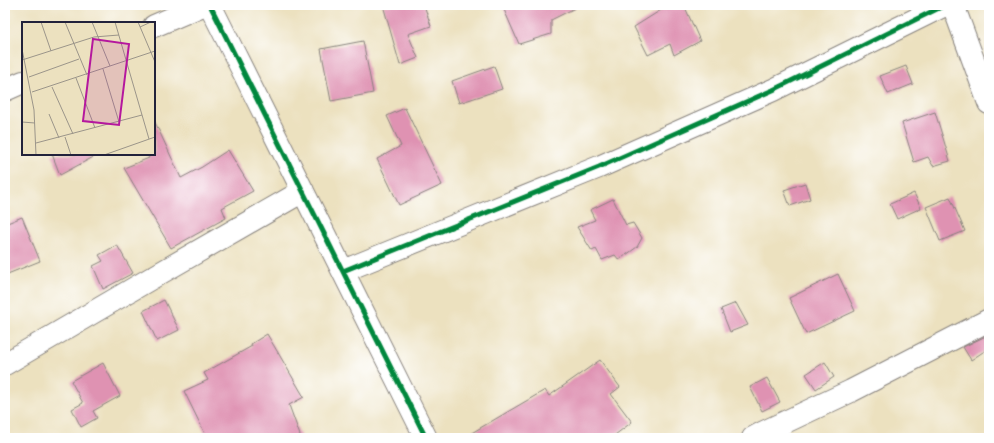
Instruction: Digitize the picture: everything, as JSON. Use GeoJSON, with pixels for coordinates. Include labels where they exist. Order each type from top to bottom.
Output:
{"type":"FeatureCollection","features":[{"type":"Feature","properties":{"kind":"street"},"geometry":{"type":"LineString","coordinates":[[155,26],[203,5]]}},
{"type":"Feature","properties":{"kind":"street"},"geometry":{"type":"LineString","coordinates":[[210,5],[426,438]]}},
{"type":"Feature","properties":{"kind":"street"},"geometry":{"type":"LineString","coordinates":[[343,271],[598,167],[773,90],[945,5]]}},
{"type":"Feature","properties":{"kind":"street"},"geometry":{"type":"LineString","coordinates":[[953,5],[989,103]]}},
{"type":"Feature","properties":{"kind":"street"},"geometry":{"type":"LineString","coordinates":[[5,90],[22,82]]}},
{"type":"Feature","properties":{"kind":"street"},"geometry":{"type":"LineString","coordinates":[[5,364],[150,278],[303,191]]}},
{"type":"Feature","properties":{"kind":"street"},"geometry":{"type":"LineString","coordinates":[[753,438],[851,392],[989,320]]}},
{"type":"Feature","properties":{"kind":"building"},"geometry":{"type":"Polygon","coordinates":[[[383,5],[424,5],[431,26],[408,34],[418,58],[400,65],[383,5]]]}},
{"type":"Feature","properties":{"kind":"building"},"geometry":{"type":"Polygon","coordinates":[[[502,5],[581,5],[551,20],[551,34],[519,44],[502,5]]]}},
{"type":"Feature","properties":{"kind":"building"},"geometry":{"type":"Polygon","coordinates":[[[669,5],[684,5],[700,41],[674,55],[670,44],[648,55],[634,27],[669,5]]]}},
{"type":"Feature","properties":{"kind":"building"},"geometry":{"type":"Polygon","coordinates":[[[363,41],[373,93],[331,101],[321,49],[363,41]]]}},
{"type":"Feature","properties":{"kind":"building"},"geometry":{"type":"Polygon","coordinates":[[[494,66],[502,89],[459,103],[452,81],[494,66]]]}},
{"type":"Feature","properties":{"kind":"building"},"geometry":{"type":"Polygon","coordinates":[[[906,66],[913,84],[888,94],[880,76],[906,66]]]}},
{"type":"Feature","properties":{"kind":"building"},"geometry":{"type":"Polygon","coordinates":[[[405,108],[442,185],[399,205],[377,159],[401,146],[387,116],[405,108]]]}},
{"type":"Feature","properties":{"kind":"building"},"geometry":{"type":"Polygon","coordinates":[[[935,112],[950,161],[933,166],[928,157],[914,162],[902,123],[935,112]]]}},
{"type":"Feature","properties":{"kind":"building"},"geometry":{"type":"Polygon","coordinates":[[[155,122],[181,178],[202,167],[228,150],[253,191],[222,208],[226,218],[171,248],[124,168],[149,158],[148,155],[155,155],[155,122]]]}},
{"type":"Feature","properties":{"kind":"building"},"geometry":{"type":"Polygon","coordinates":[[[52,155],[97,155],[60,175],[52,155]]]}},
{"type":"Feature","properties":{"kind":"building"},"geometry":{"type":"Polygon","coordinates":[[[805,183],[810,199],[790,206],[784,190],[805,183]]]}},
{"type":"Feature","properties":{"kind":"building"},"geometry":{"type":"Polygon","coordinates":[[[914,193],[921,208],[897,219],[890,204],[914,193]]]}},
{"type":"Feature","properties":{"kind":"building"},"geometry":{"type":"Polygon","coordinates":[[[950,197],[965,231],[940,241],[926,207],[950,197]]]}},
{"type":"Feature","properties":{"kind":"building"},"geometry":{"type":"Polygon","coordinates":[[[613,199],[626,225],[633,223],[642,238],[637,247],[619,260],[615,255],[602,260],[596,249],[592,251],[577,227],[595,220],[590,210],[613,199]]]}},
{"type":"Feature","properties":{"kind":"building"},"geometry":{"type":"Polygon","coordinates":[[[22,217],[40,261],[5,275],[5,224],[22,217]]]}},
{"type":"Feature","properties":{"kind":"building"},"geometry":{"type":"Polygon","coordinates":[[[117,245],[133,273],[103,289],[93,266],[103,261],[99,255],[117,245]]]}},
{"type":"Feature","properties":{"kind":"building"},"geometry":{"type":"Polygon","coordinates":[[[838,274],[855,311],[806,334],[789,298],[838,274]]]}},
{"type":"Feature","properties":{"kind":"building"},"geometry":{"type":"Polygon","coordinates":[[[164,300],[179,330],[157,341],[143,311],[164,300]]]}},
{"type":"Feature","properties":{"kind":"building"},"geometry":{"type":"Polygon","coordinates":[[[736,303],[748,325],[730,332],[721,309],[736,303]]]}},
{"type":"Feature","properties":{"kind":"building"},"geometry":{"type":"Polygon","coordinates":[[[267,334],[304,397],[289,405],[301,438],[207,438],[184,391],[208,380],[204,373],[252,346],[251,344],[267,334]]]}},
{"type":"Feature","properties":{"kind":"building"},"geometry":{"type":"Polygon","coordinates":[[[986,336],[989,341],[989,348],[971,360],[963,347],[986,336]]]}},
{"type":"Feature","properties":{"kind":"building"},"geometry":{"type":"Polygon","coordinates":[[[600,360],[620,387],[611,394],[632,422],[611,438],[463,438],[545,390],[549,396],[600,360]]]}},
{"type":"Feature","properties":{"kind":"building"},"geometry":{"type":"Polygon","coordinates":[[[825,362],[834,377],[816,389],[806,374],[825,362]]]}},
{"type":"Feature","properties":{"kind":"building"},"geometry":{"type":"Polygon","coordinates":[[[103,363],[120,396],[93,411],[97,418],[81,427],[72,409],[83,403],[71,381],[103,363]]]}},
{"type":"Feature","properties":{"kind":"building"},"geometry":{"type":"Polygon","coordinates":[[[767,378],[780,402],[762,411],[750,387],[767,378]]]}},
{"type":"Feature","properties":{"kind":"cycle path"},"geometry":{"type":"LineString","coordinates":[[210,5],[426,438]]}},
{"type":"Feature","properties":{"kind":"cycle path"},"geometry":{"type":"LineString","coordinates":[[343,271],[599,167],[773,90],[945,5]]}}]}
